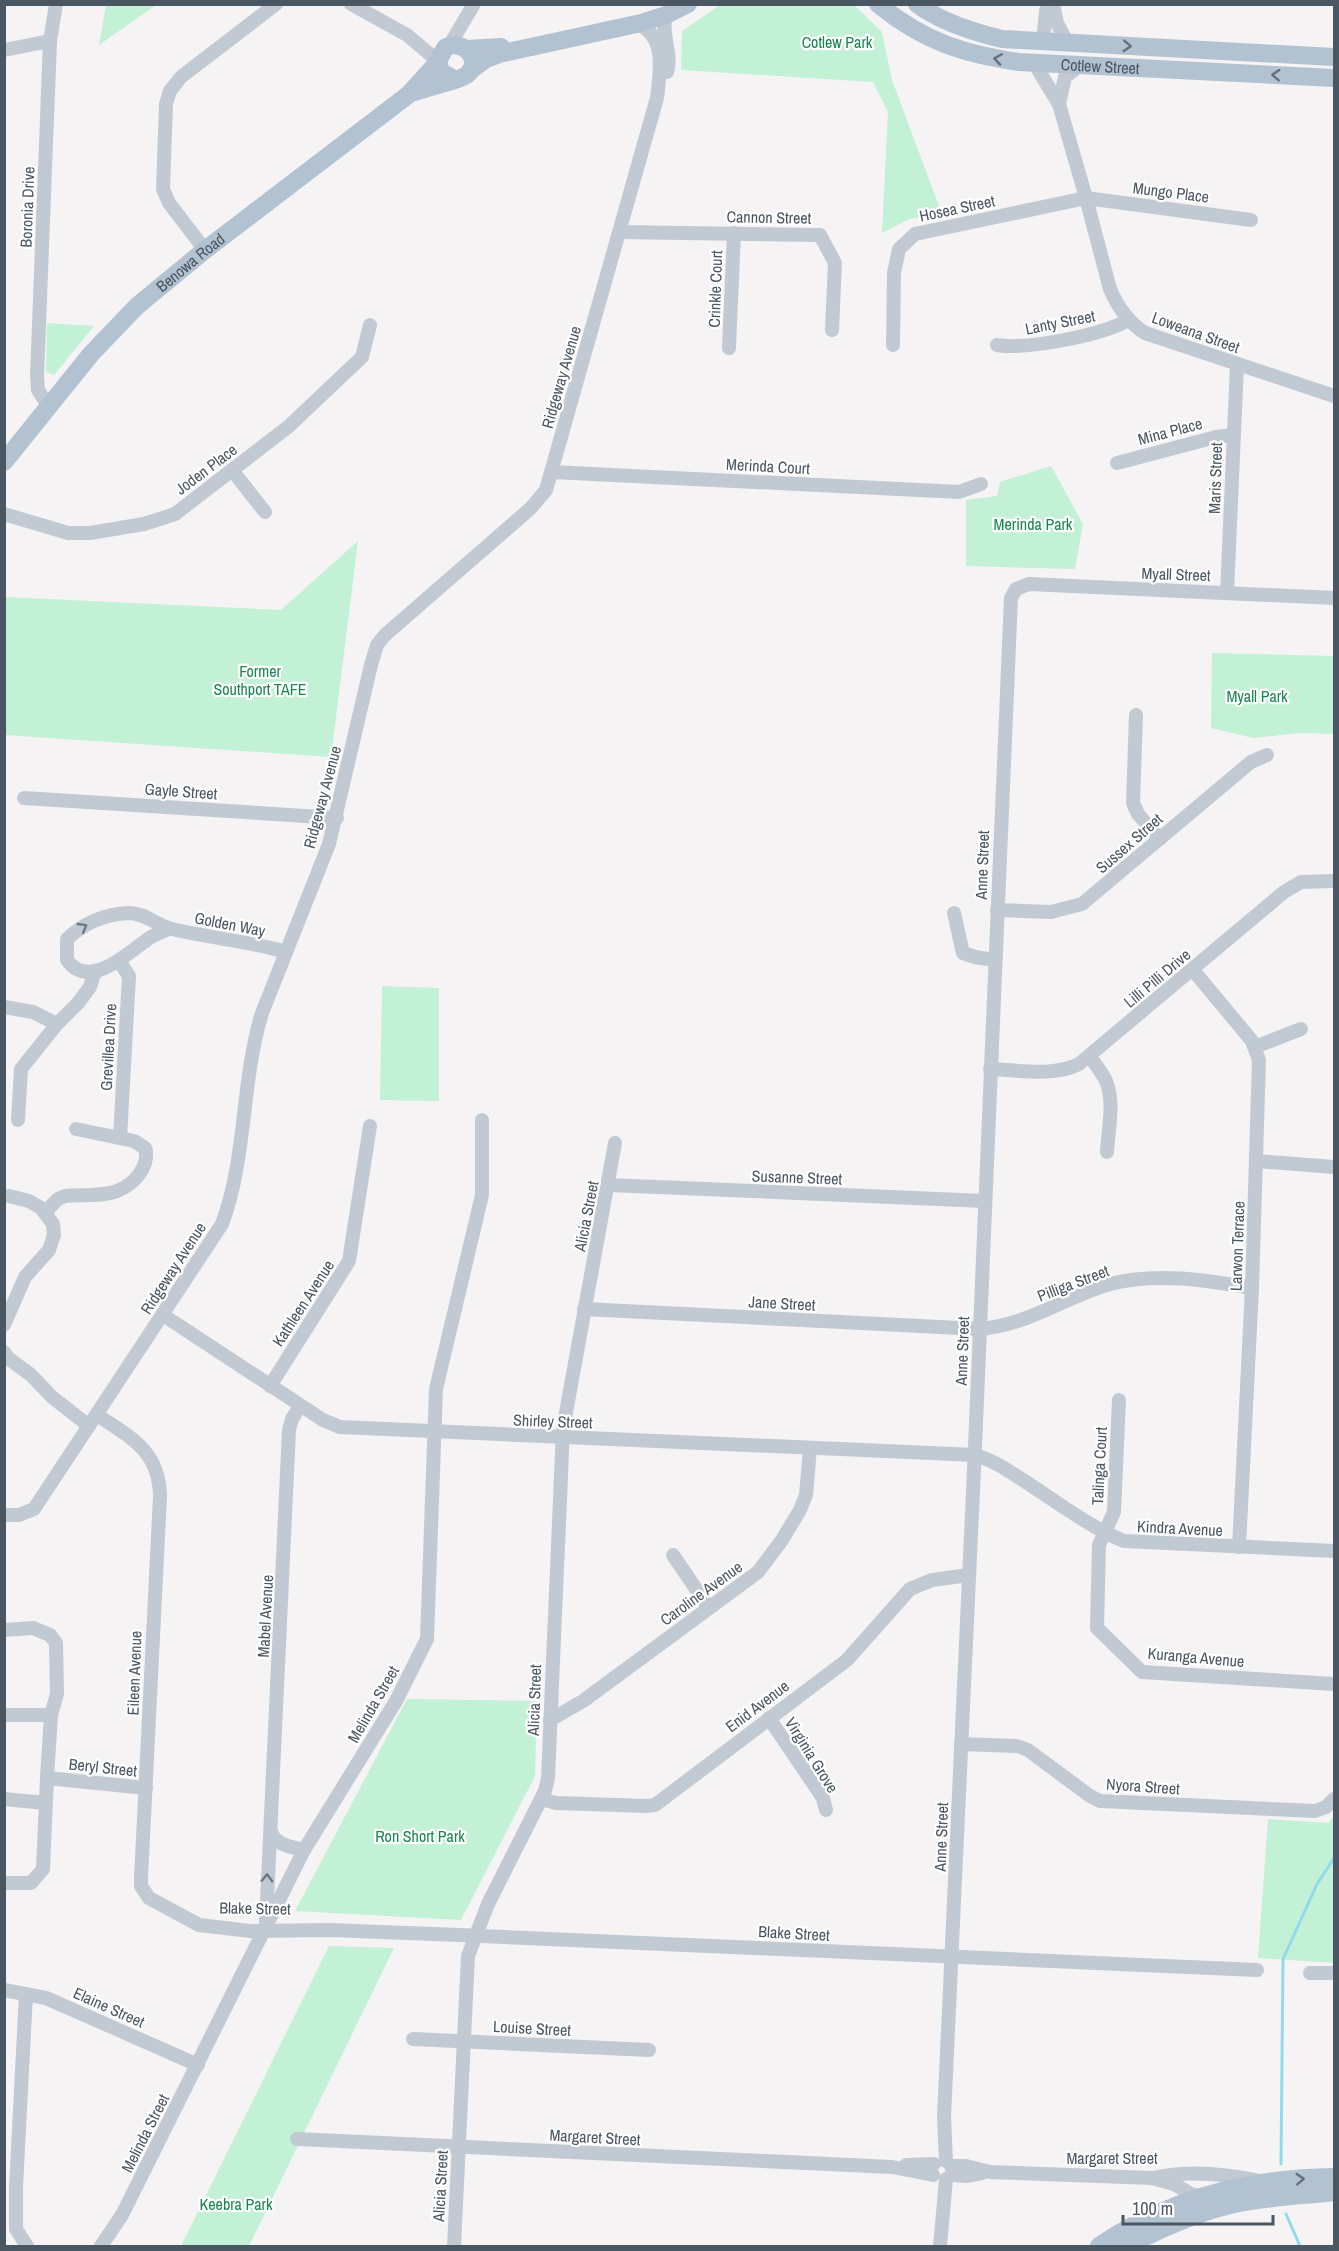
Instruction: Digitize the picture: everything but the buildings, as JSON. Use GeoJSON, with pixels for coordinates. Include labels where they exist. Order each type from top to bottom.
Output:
{"type":"FeatureCollection","features":[{"type":"Feature","properties":{"kind":"main road"},"geometry":{"type":"LineString","coordinates":[[450,52],[499,47],[622,21],[688,4]]}},
{"type":"Feature","properties":{"kind":"main road","name":"Cotlew Street"},"geometry":{"type":"LineString","coordinates":[[878,4],[938,43],[990,58],[1034,63],[1335,78]]}},
{"type":"Feature","properties":{"kind":"main road","name":"Cotlew Street"},"geometry":{"type":"LineString","coordinates":[[917,4],[925,10],[981,34],[1002,39],[1335,57]]}},
{"type":"Feature","properties":{"kind":"main road"},"geometry":{"type":"LineString","coordinates":[[471,70],[486,59],[499,54],[638,24],[668,10]]}},
{"type":"Feature","properties":{"kind":"main road"},"geometry":{"type":"LineString","coordinates":[[1043,42],[1047,52],[1052,56],[1081,59],[1085,65]]}},
{"type":"Feature","properties":{"kind":"main road","name":"Benowa Road"},"geometry":{"type":"LineString","coordinates":[[4,462],[124,317],[204,250],[408,95],[450,52]]}},
{"type":"Feature","properties":{"kind":"main road"},"geometry":{"type":"LineString","coordinates":[[450,52],[472,59],[471,70]]}},
{"type":"Feature","properties":{"kind":"main road"},"geometry":{"type":"LineString","coordinates":[[450,52],[441,72],[454,79]]}},
{"type":"Feature","properties":{"kind":"main road","name":"Benowa Road"},"geometry":{"type":"LineString","coordinates":[[408,95],[464,77],[471,70]]}},
{"type":"Feature","properties":{"kind":"main road"},"geometry":{"type":"LineString","coordinates":[[1099,2247],[1149,2217],[1335,2177]]}},
{"type":"Feature","properties":{"kind":"main road"},"geometry":{"type":"LineString","coordinates":[[1264,2191],[1335,2192]]}},
{"type":"Feature","properties":{"kind":"main road"},"geometry":{"type":"LineString","coordinates":[[1127,2247],[1177,2222],[1204,2204]]}},
{"type":"Feature","properties":{"kind":"street","name":"Boronia Drive"},"geometry":{"type":"LineString","coordinates":[[48,407],[37,385],[50,41],[56,4]]}},
{"type":"Feature","properties":{"kind":"street"},"geometry":{"type":"LineString","coordinates":[[204,250],[165,195],[163,182],[166,104],[170,91],[181,77],[276,4]]}},
{"type":"Feature","properties":{"kind":"street"},"geometry":{"type":"LineString","coordinates":[[351,4],[406,36],[450,52],[471,11]]}},
{"type":"Feature","properties":{"kind":"street"},"geometry":{"type":"LineString","coordinates":[[1043,42],[1047,11],[1052,4]]}},
{"type":"Feature","properties":{"kind":"street"},"geometry":{"type":"LineString","coordinates":[[1052,4],[1057,23],[1068,44]]}},
{"type":"Feature","properties":{"kind":"street","name":"Ridgeway Avenue"},"geometry":{"type":"LineString","coordinates":[[4,1515],[19,1515],[34,1509],[209,1246],[226,1213],[254,1039],[262,1013],[329,844],[377,645],[393,628],[531,508],[546,490],[657,98],[669,67],[664,22],[668,10]]}},
{"type":"Feature","properties":{"kind":"street","name":"Ridgeway Avenue"},"geometry":{"type":"LineString","coordinates":[[638,24],[653,33],[657,42],[660,69],[657,98]]}},
{"type":"Feature","properties":{"kind":"street"},"geometry":{"type":"LineString","coordinates":[[4,50],[50,41]]}},
{"type":"Feature","properties":{"kind":"street","name":"Loweana Street"},"geometry":{"type":"LineString","coordinates":[[1034,63],[1059,104],[1110,290],[1128,320],[1146,333],[1335,396]]}},
{"type":"Feature","properties":{"kind":"street"},"geometry":{"type":"LineString","coordinates":[[1059,104],[1065,77],[1085,65]]}},
{"type":"Feature","properties":{"kind":"street","name":"Mungo Place"},"geometry":{"type":"LineString","coordinates":[[1086,198],[1251,220]]}},
{"type":"Feature","properties":{"kind":"street","name":"Hosea Street"},"geometry":{"type":"LineString","coordinates":[[892,345],[894,273],[899,249],[915,234],[1086,198]]}},
{"type":"Feature","properties":{"kind":"street","name":"Cannon Street"},"geometry":{"type":"LineString","coordinates":[[619,232],[820,235],[834,263],[832,330]]}},
{"type":"Feature","properties":{"kind":"street","name":"Crinkle Court"},"geometry":{"type":"LineString","coordinates":[[729,348],[734,232]]}},
{"type":"Feature","properties":{"kind":"street","name":"Lanty Street"},"geometry":{"type":"LineString","coordinates":[[997,345],[1023,347],[1107,330],[1128,320]]}},
{"type":"Feature","properties":{"kind":"street","name":"Joden Place"},"geometry":{"type":"LineString","coordinates":[[4,514],[68,533],[90,533],[144,524],[175,514],[288,427],[362,357],[370,325]]}},
{"type":"Feature","properties":{"kind":"street","name":"Maris Street"},"geometry":{"type":"LineString","coordinates":[[1227,593],[1237,365]]}},
{"type":"Feature","properties":{"kind":"street","name":"Mina Place"},"geometry":{"type":"LineString","coordinates":[[1117,463],[1216,437],[1233,435]]}},
{"type":"Feature","properties":{"kind":"street"},"geometry":{"type":"LineString","coordinates":[[232,470],[265,512]]}},
{"type":"Feature","properties":{"kind":"street","name":"Merinda Court"},"geometry":{"type":"LineString","coordinates":[[552,472],[959,492],[981,484]]}},
{"type":"Feature","properties":{"kind":"street","name":"Myall Street"},"geometry":{"type":"LineString","coordinates":[[1016,588],[1029,584],[1335,598]]}},
{"type":"Feature","properties":{"kind":"street","name":"Anne Street"},"geometry":{"type":"LineString","coordinates":[[940,2247],[1010,603],[1016,588]]}},
{"type":"Feature","properties":{"kind":"street"},"geometry":{"type":"LineString","coordinates":[[1136,715],[1133,803],[1138,814],[1160,839]]}},
{"type":"Feature","properties":{"kind":"street","name":"Sussex Street"},"geometry":{"type":"LineString","coordinates":[[997,910],[1051,912],[1075,907],[1089,900],[1251,762],[1267,755]]}},
{"type":"Feature","properties":{"kind":"street","name":"Gayle Street"},"geometry":{"type":"LineString","coordinates":[[24,798],[337,818]]}},
{"type":"Feature","properties":{"kind":"street","name":"Lilli Pilli Drive"},"geometry":{"type":"LineString","coordinates":[[990,1069],[1062,1070],[1072,1068],[1090,1057],[1284,892],[1301,882],[1335,881]]}},
{"type":"Feature","properties":{"kind":"street","name":"Golden Way"},"geometry":{"type":"LineString","coordinates":[[169,929],[148,939],[119,961],[95,971],[81,971],[74,968],[65,954],[67,939],[86,924],[99,918],[131,913],[143,915],[169,929],[286,952]]}},
{"type":"Feature","properties":{"kind":"street"},"geometry":{"type":"LineString","coordinates":[[954,913],[963,953],[995,960]]}},
{"type":"Feature","properties":{"kind":"street","name":"Grevillea Drive"},"geometry":{"type":"LineString","coordinates":[[119,961],[129,976],[120,1138]]}},
{"type":"Feature","properties":{"kind":"street","name":"Larwon Terrace"},"geometry":{"type":"LineString","coordinates":[[1193,970],[1255,1047],[1260,1069],[1239,1547]]}},
{"type":"Feature","properties":{"kind":"street"},"geometry":{"type":"LineString","coordinates":[[18,1120],[21,1069],[57,1024],[78,1003],[90,987],[95,971]]}},
{"type":"Feature","properties":{"kind":"street"},"geometry":{"type":"LineString","coordinates":[[4,1007],[33,1012],[57,1024]]}},
{"type":"Feature","properties":{"kind":"street"},"geometry":{"type":"LineString","coordinates":[[1255,1047],[1301,1029]]}},
{"type":"Feature","properties":{"kind":"street"},"geometry":{"type":"LineString","coordinates":[[1090,1057],[1105,1078],[1109,1089],[1107,1152]]}},
{"type":"Feature","properties":{"kind":"street","name":"Melinda Street"},"geometry":{"type":"LineString","coordinates":[[101,2247],[122,2215],[304,1851],[396,1701],[427,1639],[436,1389],[482,1195],[482,1120]]}},
{"type":"Feature","properties":{"kind":"street","name":"Kathleen Avenue"},"geometry":{"type":"LineString","coordinates":[[270,1386],[349,1261],[370,1126]]}},
{"type":"Feature","properties":{"kind":"street"},"geometry":{"type":"LineString","coordinates":[[45,1212],[58,1199],[65,1196],[116,1192],[136,1178],[145,1167],[145,1148],[134,1141],[76,1129]]}},
{"type":"Feature","properties":{"kind":"street","name":"Alicia Street"},"geometry":{"type":"LineString","coordinates":[[454,2247],[468,1956],[474,1935],[541,1799],[548,1778],[564,1415],[609,1185],[615,1143]]}},
{"type":"Feature","properties":{"kind":"street"},"geometry":{"type":"LineString","coordinates":[[1256,1161],[1335,1167]]}},
{"type":"Feature","properties":{"kind":"street","name":"Susanne Street"},"geometry":{"type":"LineString","coordinates":[[609,1185],[984,1201]]}},
{"type":"Feature","properties":{"kind":"street"},"geometry":{"type":"LineString","coordinates":[[4,1325],[25,1278],[50,1250],[53,1242],[53,1224],[45,1212],[29,1201],[9,1196]]}},
{"type":"Feature","properties":{"kind":"street","name":"Pilliga Street"},"geometry":{"type":"LineString","coordinates":[[979,1329],[1023,1320],[1108,1285],[1136,1278],[1190,1280],[1252,1288]]}},
{"type":"Feature","properties":{"kind":"street","name":"Jane Street"},"geometry":{"type":"LineString","coordinates":[[584,1309],[979,1329]]}},
{"type":"Feature","properties":{"kind":"street","name":"Shirley Street"},"geometry":{"type":"LineString","coordinates":[[163,1315],[300,1406],[328,1423],[340,1427],[975,1455]]}},
{"type":"Feature","properties":{"kind":"street","name":"Eileen Avenue"},"geometry":{"type":"LineString","coordinates":[[4,1352],[13,1363],[31,1375],[52,1397],[93,1421],[136,1441],[144,1449],[154,1466],[160,1486],[141,1886],[155,1903],[201,1925]]}},
{"type":"Feature","properties":{"kind":"street","name":"Talinga Court"},"geometry":{"type":"LineString","coordinates":[[1105,1531],[1114,1512],[1119,1401]]}},
{"type":"Feature","properties":{"kind":"street","name":"Mabel Avenue"},"geometry":{"type":"LineString","coordinates":[[265,1925],[289,1430],[292,1419],[300,1406]]}},
{"type":"Feature","properties":{"kind":"street","name":"Caroline Avenue"},"geometry":{"type":"LineString","coordinates":[[550,1720],[583,1701],[758,1572],[782,1540],[800,1510],[806,1495],[810,1448]]}},
{"type":"Feature","properties":{"kind":"street","name":"Kindra Avenue"},"geometry":{"type":"LineString","coordinates":[[975,1455],[987,1458],[1008,1469],[1105,1531],[1132,1542],[1335,1551]]}},
{"type":"Feature","properties":{"kind":"street","name":"Kuranga Avenue"},"geometry":{"type":"LineString","coordinates":[[1105,1531],[1099,1545],[1097,1628],[1142,1672],[1335,1684]]}},
{"type":"Feature","properties":{"kind":"street"},"geometry":{"type":"LineString","coordinates":[[673,1555],[709,1608]]}},
{"type":"Feature","properties":{"kind":"street","name":"Enid Avenue"},"geometry":{"type":"LineString","coordinates":[[541,1799],[556,1803],[647,1806],[655,1804],[847,1660],[910,1589],[932,1580],[969,1575]]}},
{"type":"Feature","properties":{"kind":"street","name":"Beryl Street"},"geometry":{"type":"LineString","coordinates":[[4,1630],[33,1628],[50,1635],[56,1643],[57,1694],[51,1715],[47,1778],[146,1788]]}},
{"type":"Feature","properties":{"kind":"street"},"geometry":{"type":"LineString","coordinates":[[4,1715],[51,1715]]}},
{"type":"Feature","properties":{"kind":"street","name":"Virginia Grove"},"geometry":{"type":"LineString","coordinates":[[769,1718],[823,1798],[826,1810]]}},
{"type":"Feature","properties":{"kind":"street","name":"Nyora Street"},"geometry":{"type":"LineString","coordinates":[[962,1744],[1017,1746],[1028,1750],[1100,1801],[1315,1811],[1326,1807],[1335,1799]]}},
{"type":"Feature","properties":{"kind":"street"},"geometry":{"type":"LineString","coordinates":[[4,1883],[31,1883],[43,1869],[47,1778]]}},
{"type":"Feature","properties":{"kind":"street"},"geometry":{"type":"LineString","coordinates":[[4,1799],[45,1803]]}},
{"type":"Feature","properties":{"kind":"street"},"geometry":{"type":"LineString","coordinates":[[271,1831],[277,1841],[304,1851]]}},
{"type":"Feature","properties":{"kind":"street","name":"Blake Street"},"geometry":{"type":"LineString","coordinates":[[201,1925],[243,1930],[265,1925],[330,1930],[1257,1970]]}},
{"type":"Feature","properties":{"kind":"street"},"geometry":{"type":"LineString","coordinates":[[1310,1973],[1335,1974]]}},
{"type":"Feature","properties":{"kind":"street","name":"Elaine Street"},"geometry":{"type":"LineString","coordinates":[[4,1990],[46,1998],[198,2064]]}},
{"type":"Feature","properties":{"kind":"street"},"geometry":{"type":"LineString","coordinates":[[26,1994],[15,2187],[16,2229],[27,2247]]}},
{"type":"Feature","properties":{"kind":"street","name":"Louise Street"},"geometry":{"type":"LineString","coordinates":[[413,2039],[649,2050]]}},
{"type":"Feature","properties":{"kind":"street","name":"Margaret Street"},"geometry":{"type":"LineString","coordinates":[[297,2139],[942,2170],[966,2166],[990,2172],[1153,2178],[1168,2174],[1239,2177],[1264,2191]]}},
{"type":"Feature","properties":{"kind":"street"},"geometry":{"type":"LineString","coordinates":[[1193,2175],[1202,2187],[1204,2204]]}},
{"type":"Feature","properties":{"kind":"street"},"geometry":{"type":"LineString","coordinates":[[1153,2178],[1174,2184],[1204,2204]]}},
{"type":"Feature","properties":{"kind":"green space"},"geometry":{"type":"Polygon","coordinates":[[[106,4],[156,5],[99,45],[106,4]]]}},
{"type":"Feature","properties":{"kind":"green space","name":"Cotlew Park"},"geometry":{"type":"Polygon","coordinates":[[[720,5],[854,5],[882,32],[892,80],[942,214],[909,219],[882,233],[888,112],[873,82],[681,70],[682,31],[720,5]]]}},
{"type":"Feature","properties":{"kind":"green space"},"geometry":{"type":"Polygon","coordinates":[[[47,323],[94,326],[54,375],[46,372],[47,323]]]}},
{"type":"Feature","properties":{"kind":"green space","name":"Merinda Park"},"geometry":{"type":"Polygon","coordinates":[[[1051,466],[1083,524],[1075,569],[966,566],[966,500],[997,496],[1000,482],[1051,466]]]}},
{"type":"Feature","properties":{"kind":"green space","name":"Former Southport TAFE"},"geometry":{"type":"Polygon","coordinates":[[[358,541],[331,757],[5,735],[5,597],[281,610],[358,541]]]}},
{"type":"Feature","properties":{"kind":"green space","name":"Myall Park"},"geometry":{"type":"Polygon","coordinates":[[[1212,653],[1334,656],[1334,734],[1300,733],[1253,738],[1211,728],[1212,653]]]}},
{"type":"Feature","properties":{"kind":"green space"},"geometry":{"type":"Polygon","coordinates":[[[382,986],[439,988],[439,1101],[380,1100],[382,986]]]}},
{"type":"Feature","properties":{"kind":"green space","name":"Ron Short Park"},"geometry":{"type":"Polygon","coordinates":[[[407,1699],[537,1701],[535,1776],[461,1920],[295,1911],[407,1699]]]}},
{"type":"Feature","properties":{"kind":"green space"},"geometry":{"type":"Polygon","coordinates":[[[1334,1815],[1334,1963],[1258,1958],[1268,1819],[1329,1823],[1334,1815]]]}},
{"type":"Feature","properties":{"kind":"green space","name":"Keebra Park"},"geometry":{"type":"Polygon","coordinates":[[[329,1946],[394,1948],[249,2246],[181,2246],[329,1946]]]}},
{"type":"Feature","properties":{"kind":"waterway"},"geometry":{"type":"LineString","coordinates":[[1281,2164],[1283,1959],[1317,1884],[1334,1858]]}},
{"type":"Feature","properties":{"kind":"waterway"},"geometry":{"type":"LineString","coordinates":[[1286,2214],[1300,2246]]}}]}
